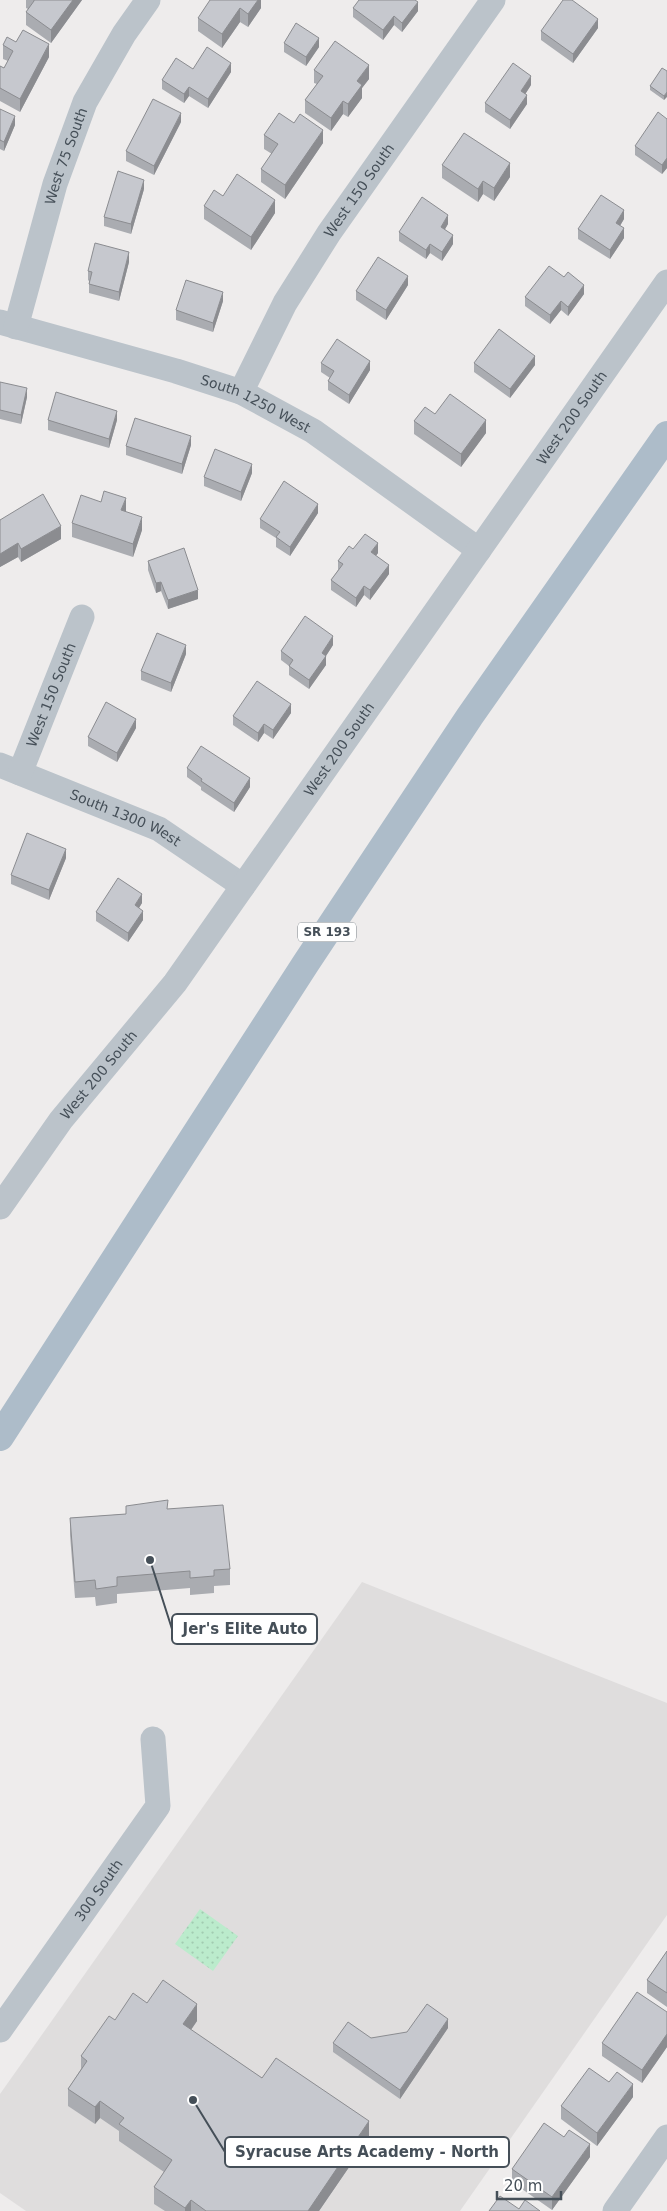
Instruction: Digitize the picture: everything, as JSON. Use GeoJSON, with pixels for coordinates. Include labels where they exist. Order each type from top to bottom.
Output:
{"type":"FeatureCollection","features":[{"type":"Feature","properties":{"kind":"main road","name":"SR 193"},"geometry":{"type":"LineString","coordinates":[[0,1437],[306,963],[459,733],[667,435]]}},
{"type":"Feature","properties":{"kind":"street","name":"West 75 South"},"geometry":{"type":"LineString","coordinates":[[8,324],[85,102],[124,34],[148,0]]}},
{"type":"Feature","properties":{"kind":"street","name":"West 150 South"},"geometry":{"type":"LineString","coordinates":[[241,392],[286,303],[329,233],[493,0]]}},
{"type":"Feature","properties":{"kind":"street","name":"West 200 South"},"geometry":{"type":"LineString","coordinates":[[0,1207],[61,1120],[175,983],[667,282]]}},
{"type":"Feature","properties":{"kind":"street","name":"South 1250 West"},"geometry":{"type":"LineString","coordinates":[[8,324],[176,371],[241,392],[313,431],[479,550]]}},
{"type":"Feature","properties":{"kind":"street","name":"West 150 South"},"geometry":{"type":"LineString","coordinates":[[10,769],[82,617]]}},
{"type":"Feature","properties":{"kind":"street","name":"South 1300 West"},"geometry":{"type":"LineString","coordinates":[[10,769],[159,829],[243,886]]}},
{"type":"Feature","properties":{"kind":"street","name":"300 South"},"geometry":{"type":"LineString","coordinates":[[0,2030],[158,1806],[153,1739]]}},
{"type":"Feature","properties":{"kind":"street"},"geometry":{"type":"LineString","coordinates":[[615,2211],[667,2137]]}},
{"type":"Feature","properties":{"kind":"shaded area"},"geometry":{"type":"Polygon","coordinates":[[[362,1582],[667,1703],[667,1915],[460,2211],[26,2211],[0,2193],[0,2094],[362,1582]]]}},
{"type":"Feature","properties":{"kind":"green space"},"geometry":{"type":"Polygon","coordinates":[[[200,1909],[238,1936],[213,1971],[175,1944],[200,1909]]]}},
{"type":"Feature","properties":{"kind":"building"},"geometry":{"type":"Polygon","coordinates":[[[34,0],[73,0],[51,30],[26,12],[34,0]]]}},
{"type":"Feature","properties":{"kind":"building"},"geometry":{"type":"Polygon","coordinates":[[[210,0],[258,0],[248,14],[240,8],[222,34],[198,18],[210,0]]]}},
{"type":"Feature","properties":{"kind":"building"},"geometry":{"type":"Polygon","coordinates":[[[359,0],[415,0],[418,2],[402,23],[394,16],[383,30],[353,8],[359,0]]]}},
{"type":"Feature","properties":{"kind":"building"},"geometry":{"type":"Polygon","coordinates":[[[563,0],[572,0],[598,19],[573,54],[541,31],[563,0]]]}},
{"type":"Feature","properties":{"kind":"building"},"geometry":{"type":"Polygon","coordinates":[[[296,23],[319,38],[306,57],[284,43],[296,23]]]}},
{"type":"Feature","properties":{"kind":"building"},"geometry":{"type":"Polygon","coordinates":[[[23,30],[49,44],[20,99],[0,88],[0,66],[4,68],[13,51],[3,45],[7,37],[16,42],[23,30]]]}},
{"type":"Feature","properties":{"kind":"building"},"geometry":{"type":"Polygon","coordinates":[[[335,41],[369,65],[357,81],[362,85],[348,104],[343,101],[331,118],[305,100],[323,76],[314,70],[335,41]]]}},
{"type":"Feature","properties":{"kind":"building"},"geometry":{"type":"Polygon","coordinates":[[[207,47],[231,63],[208,99],[189,87],[184,94],[162,80],[176,58],[193,69],[207,47]]]}},
{"type":"Feature","properties":{"kind":"building"},"geometry":{"type":"Polygon","coordinates":[[[513,63],[531,76],[521,91],[527,95],[510,120],[485,103],[513,63]]]}},
{"type":"Feature","properties":{"kind":"building"},"geometry":{"type":"Polygon","coordinates":[[[662,68],[667,71],[667,92],[664,96],[650,86],[662,68]]]}},
{"type":"Feature","properties":{"kind":"building"},"geometry":{"type":"Polygon","coordinates":[[[153,99],[181,113],[154,166],[126,151],[153,99]]]}},
{"type":"Feature","properties":{"kind":"building"},"geometry":{"type":"Polygon","coordinates":[[[0,109],[15,116],[4,142],[0,140],[0,109]]]}},
{"type":"Feature","properties":{"kind":"building"},"geometry":{"type":"Polygon","coordinates":[[[658,112],[667,119],[667,158],[662,165],[635,146],[658,112]]]}},
{"type":"Feature","properties":{"kind":"building"},"geometry":{"type":"Polygon","coordinates":[[[279,113],[294,123],[300,114],[323,130],[285,185],[261,169],[278,144],[264,135],[279,113]]]}},
{"type":"Feature","properties":{"kind":"building"},"geometry":{"type":"Polygon","coordinates":[[[464,133],[510,163],[494,188],[483,181],[478,189],[442,165],[464,133]]]}},
{"type":"Feature","properties":{"kind":"building"},"geometry":{"type":"Polygon","coordinates":[[[118,171],[144,180],[131,224],[104,217],[118,171]]]}},
{"type":"Feature","properties":{"kind":"building"},"geometry":{"type":"Polygon","coordinates":[[[237,174],[275,200],[251,237],[204,206],[214,190],[223,196],[237,174]]]}},
{"type":"Feature","properties":{"kind":"building"},"geometry":{"type":"Polygon","coordinates":[[[601,195],[624,210],[616,223],[624,228],[610,250],[578,229],[601,195]]]}},
{"type":"Feature","properties":{"kind":"building"},"geometry":{"type":"Polygon","coordinates":[[[422,197],[448,215],[441,227],[453,235],[442,252],[430,244],[426,250],[399,232],[422,197]]]}},
{"type":"Feature","properties":{"kind":"building"},"geometry":{"type":"Polygon","coordinates":[[[95,243],[129,252],[119,292],[89,284],[92,272],[88,271],[95,243]]]}},
{"type":"Feature","properties":{"kind":"building"},"geometry":{"type":"Polygon","coordinates":[[[378,257],[408,276],[386,310],[356,291],[378,257]]]}},
{"type":"Feature","properties":{"kind":"building"},"geometry":{"type":"Polygon","coordinates":[[[549,266],[564,277],[568,272],[584,285],[568,307],[561,301],[550,315],[525,297],[549,266]]]}},
{"type":"Feature","properties":{"kind":"building"},"geometry":{"type":"Polygon","coordinates":[[[186,280],[223,292],[213,323],[176,310],[186,280]]]}},
{"type":"Feature","properties":{"kind":"building"},"geometry":{"type":"Polygon","coordinates":[[[499,329],[535,356],[510,389],[474,363],[499,329]]]}},
{"type":"Feature","properties":{"kind":"building"},"geometry":{"type":"Polygon","coordinates":[[[337,339],[370,361],[349,395],[328,381],[334,371],[321,363],[337,339]]]}},
{"type":"Feature","properties":{"kind":"building"},"geometry":{"type":"Polygon","coordinates":[[[0,382],[27,388],[21,415],[0,410],[0,382]]]}},
{"type":"Feature","properties":{"kind":"building"},"geometry":{"type":"Polygon","coordinates":[[[56,392],[117,411],[109,439],[48,420],[56,392]]]}},
{"type":"Feature","properties":{"kind":"building"},"geometry":{"type":"Polygon","coordinates":[[[450,394],[486,420],[461,454],[414,421],[425,407],[435,414],[450,394]]]}},
{"type":"Feature","properties":{"kind":"building"},"geometry":{"type":"Polygon","coordinates":[[[135,418],[191,436],[182,464],[126,446],[135,418]]]}},
{"type":"Feature","properties":{"kind":"building"},"geometry":{"type":"Polygon","coordinates":[[[215,449],[252,464],[241,492],[204,477],[215,449]]]}},
{"type":"Feature","properties":{"kind":"building"},"geometry":{"type":"Polygon","coordinates":[[[284,481],[318,504],[290,547],[276,537],[280,532],[260,519],[284,481]]]}},
{"type":"Feature","properties":{"kind":"building"},"geometry":{"type":"Polygon","coordinates":[[[104,491],[126,498],[121,510],[142,517],[133,544],[72,523],[81,495],[101,502],[104,491]]]}},
{"type":"Feature","properties":{"kind":"building"},"geometry":{"type":"Polygon","coordinates":[[[43,494],[61,526],[21,549],[18,543],[0,554],[0,520],[43,494]]]}},
{"type":"Feature","properties":{"kind":"building"},"geometry":{"type":"Polygon","coordinates":[[[365,534],[378,543],[371,552],[389,565],[370,590],[364,586],[356,598],[331,580],[343,564],[338,561],[349,546],[353,549],[365,534]]]}},
{"type":"Feature","properties":{"kind":"building"},"geometry":{"type":"Polygon","coordinates":[[[184,548],[198,590],[168,600],[161,582],[156,583],[148,561],[184,548]]]}},
{"type":"Feature","properties":{"kind":"building"},"geometry":{"type":"Polygon","coordinates":[[[305,616],[333,636],[322,653],[326,656],[309,680],[289,666],[293,660],[281,651],[305,616]]]}},
{"type":"Feature","properties":{"kind":"building"},"geometry":{"type":"Polygon","coordinates":[[[157,633],[186,645],[171,683],[141,671],[157,633]]]}},
{"type":"Feature","properties":{"kind":"building"},"geometry":{"type":"Polygon","coordinates":[[[257,681],[291,704],[273,730],[264,724],[258,733],[233,716],[257,681]]]}},
{"type":"Feature","properties":{"kind":"building"},"geometry":{"type":"Polygon","coordinates":[[[106,702],[136,719],[117,753],[88,737],[106,702]]]}},
{"type":"Feature","properties":{"kind":"building"},"geometry":{"type":"Polygon","coordinates":[[[201,746],[250,778],[234,803],[201,781],[202,779],[187,768],[201,746]]]}},
{"type":"Feature","properties":{"kind":"building"},"geometry":{"type":"Polygon","coordinates":[[[27,833],[66,849],[49,890],[11,875],[27,833]]]}},
{"type":"Feature","properties":{"kind":"building"},"geometry":{"type":"Polygon","coordinates":[[[118,878],[142,894],[135,905],[143,911],[128,933],[96,912],[118,878]]]}},
{"type":"Feature","properties":{"kind":"building"},"geometry":{"type":"Polygon","coordinates":[[[168,1500],[167,1509],[223,1505],[230,1569],[214,1570],[214,1576],[190,1578],[190,1571],[117,1577],[117,1586],[96,1589],[95,1580],[75,1582],[70,1518],[126,1514],[126,1506],[168,1500]]]}},
{"type":"Feature","properties":{"kind":"building"},"geometry":{"type":"Polygon","coordinates":[[[667,1951],[667,1993],[647,1980],[667,1951]]]}},
{"type":"Feature","properties":{"kind":"building"},"geometry":{"type":"Polygon","coordinates":[[[163,1980],[197,2004],[183,2024],[262,2078],[276,2058],[369,2121],[308,2211],[206,2211],[191,2200],[185,2208],[154,2187],[172,2160],[119,2124],[124,2118],[100,2101],[95,2107],[68,2089],[87,2061],[81,2056],[109,2016],[115,2020],[133,1993],[147,2003],[163,1980]]]}},
{"type":"Feature","properties":{"kind":"building"},"geometry":{"type":"Polygon","coordinates":[[[637,1992],[667,2012],[667,2034],[642,2070],[602,2043],[637,1992]]]}},
{"type":"Feature","properties":{"kind":"building"},"geometry":{"type":"Polygon","coordinates":[[[427,2004],[448,2019],[400,2090],[333,2043],[348,2022],[371,2038],[407,2032],[427,2004]]]}},
{"type":"Feature","properties":{"kind":"building"},"geometry":{"type":"Polygon","coordinates":[[[589,2068],[609,2082],[617,2072],[633,2084],[597,2133],[561,2106],[589,2068]]]}},
{"type":"Feature","properties":{"kind":"building"},"geometry":{"type":"Polygon","coordinates":[[[544,2123],[564,2137],[569,2130],[590,2144],[552,2197],[512,2169],[544,2123]]]}},
{"type":"Feature","properties":{"kind":"building"},"geometry":{"type":"Polygon","coordinates":[[[500,2196],[519,2209],[525,2200],[540,2211],[489,2211],[500,2196]]]}},
{"type":"Feature","properties":{"kind":"place","name":"Jer's Elite Auto"},"geometry":{"type":"Point","coordinates":[150,1560]}},
{"type":"Feature","properties":{"kind":"place","name":"Syracuse Arts Academy - North"},"geometry":{"type":"Point","coordinates":[193,2100]}}]}
